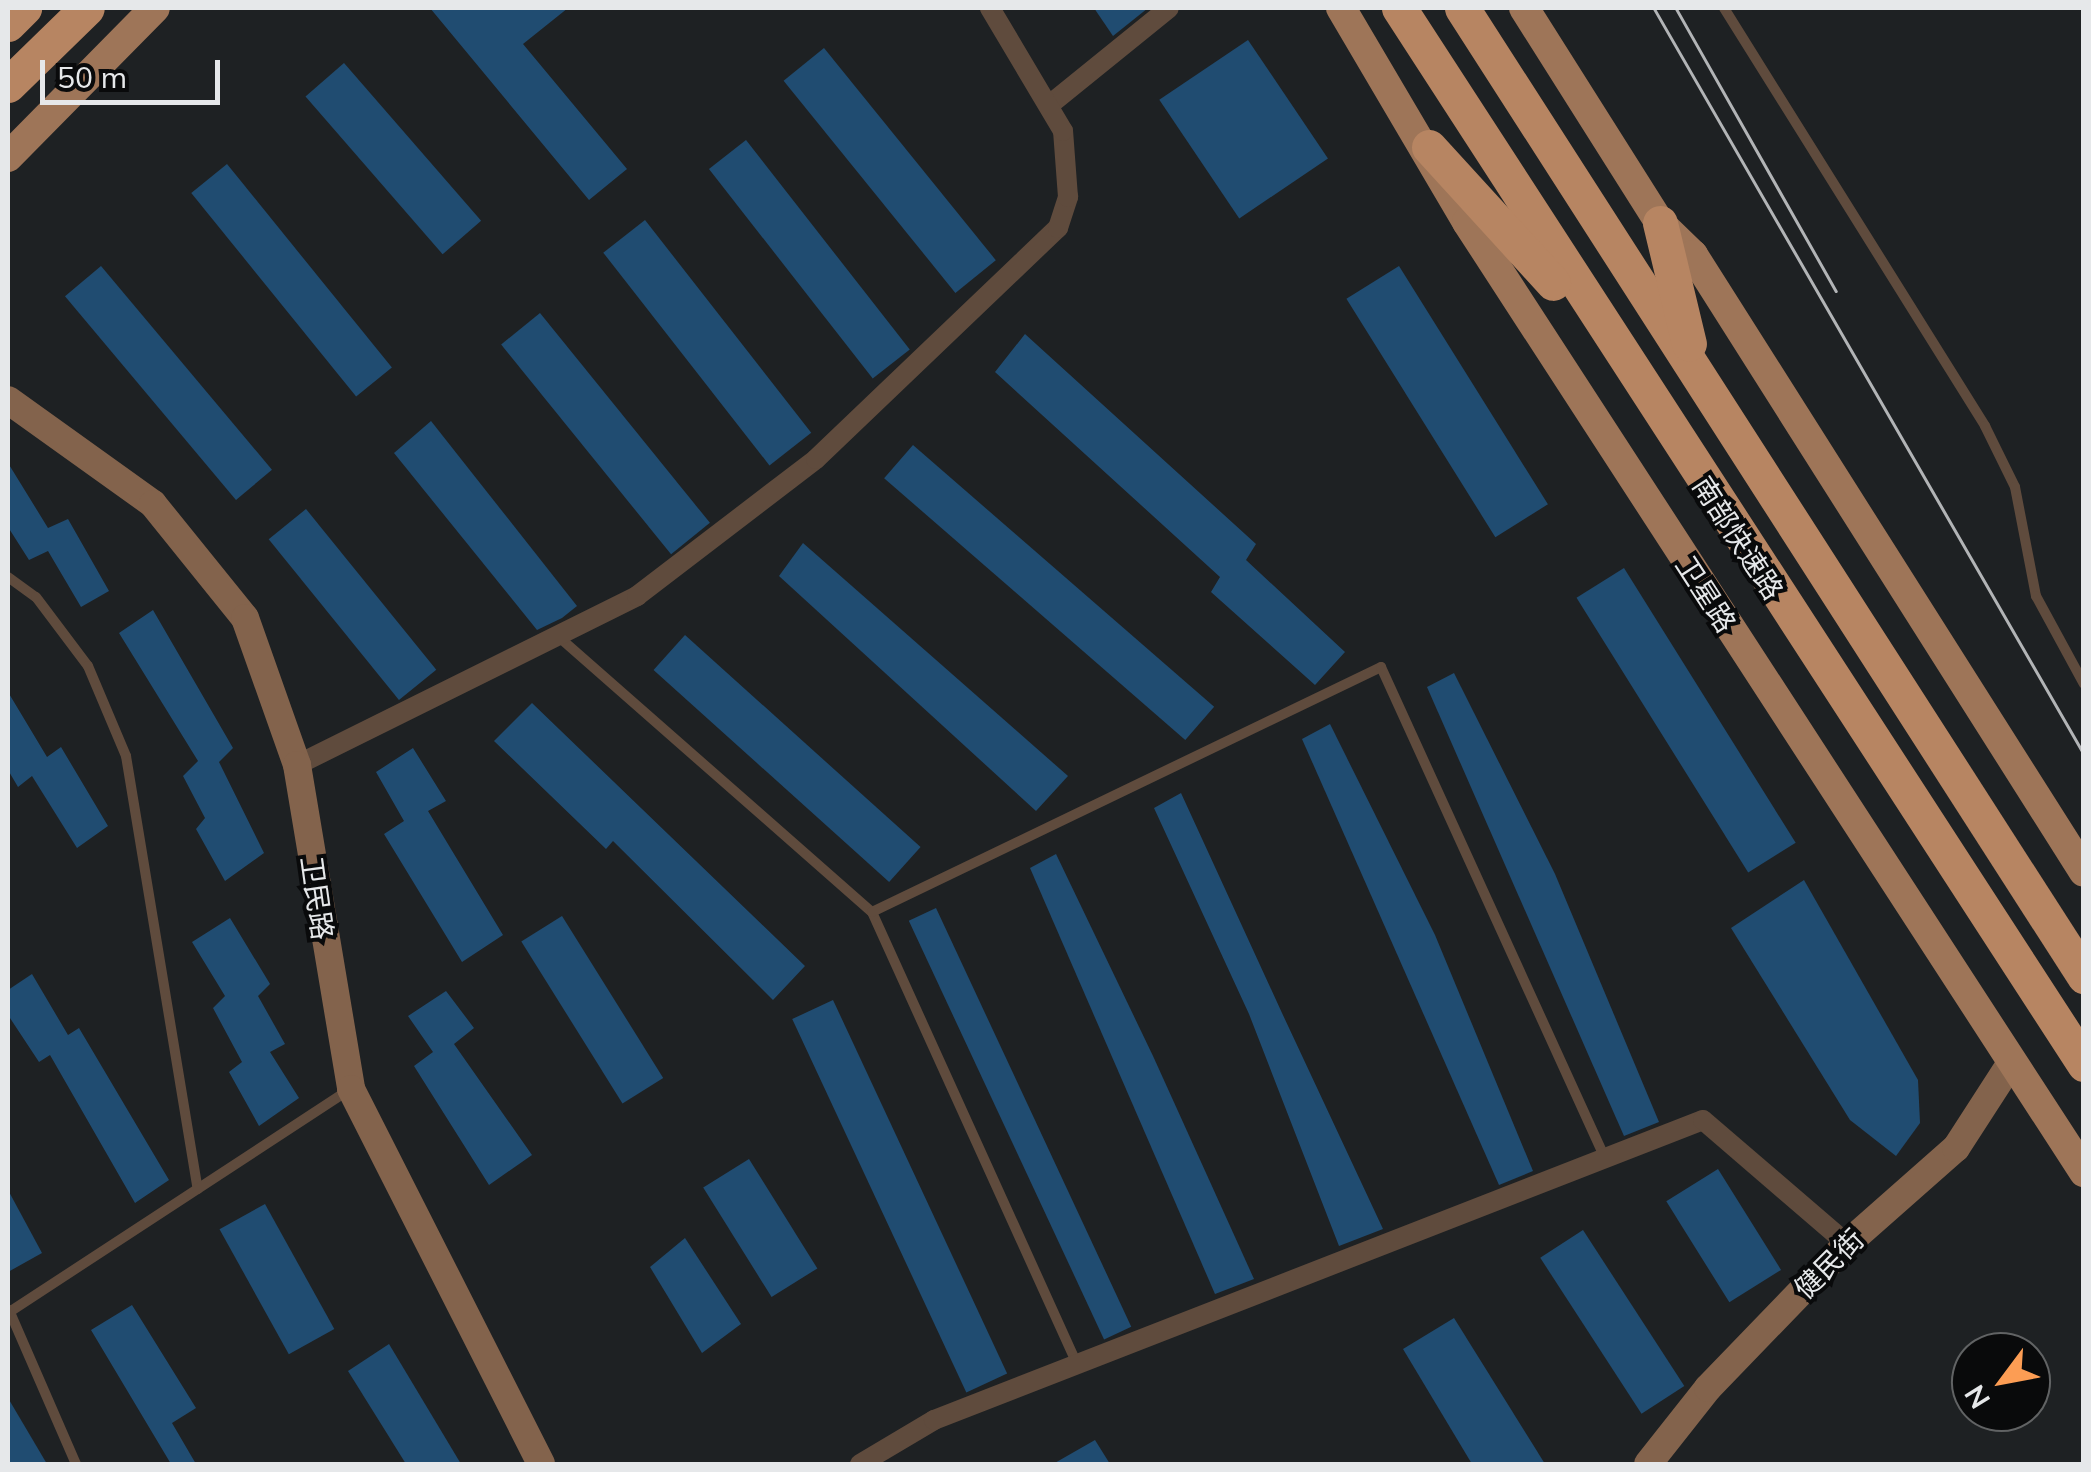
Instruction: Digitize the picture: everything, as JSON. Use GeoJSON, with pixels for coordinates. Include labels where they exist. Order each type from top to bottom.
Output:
{"type":"FeatureCollection","features":[{"type":"Feature","properties":{"kind":"highway"},"geometry":{"type":"LineString","coordinates":[[8,24],[24,8]]}},
{"type":"Feature","properties":{"kind":"highway"},"geometry":{"type":"LineString","coordinates":[[8,85],[87,8]]}},
{"type":"Feature","properties":{"kind":"highway","name":"南部快速路"},"geometry":{"type":"LineString","coordinates":[[1399,8],[1614,350],[2084,1064]]}},
{"type":"Feature","properties":{"kind":"highway","name":"南部快速路"},"geometry":{"type":"LineString","coordinates":[[1462,8],[2084,976]]}},
{"type":"Feature","properties":{"kind":"highway"},"geometry":{"type":"LineString","coordinates":[[1429,147],[1614,350]]}},
{"type":"Feature","properties":{"kind":"highway"},"geometry":{"type":"LineString","coordinates":[[1660,222],[1696,374]]}},
{"type":"Feature","properties":{"kind":"main road"},"geometry":{"type":"LineString","coordinates":[[8,158],[156,8]]}},
{"type":"Feature","properties":{"kind":"main road","name":"卫星路"},"geometry":{"type":"LineString","coordinates":[[1341,8],[1429,147],[1478,238],[2009,1066],[2084,1172]]}},
{"type":"Feature","properties":{"kind":"main road"},"geometry":{"type":"LineString","coordinates":[[1524,8],[1660,222],[1694,255],[2084,872]]}},
{"type":"Feature","properties":{"kind":"street"},"geometry":{"type":"LineString","coordinates":[[296,764],[560,638],[637,596],[816,459],[1058,228],[1067,168],[1053,102],[990,8]]}},
{"type":"Feature","properties":{"kind":"street"},"geometry":{"type":"LineString","coordinates":[[1053,102],[1169,8]]}},
{"type":"Feature","properties":{"kind":"street","name":"卫民路"},"geometry":{"type":"LineString","coordinates":[[8,400],[153,504],[245,618],[296,764],[350,1090],[542,1464]]}},
{"type":"Feature","properties":{"kind":"street","name":"健民街"},"geometry":{"type":"LineString","coordinates":[[1648,1464],[1708,1388],[1847,1244],[1956,1148],[2009,1066]]}},
{"type":"Feature","properties":{"kind":"street"},"geometry":{"type":"LineString","coordinates":[[860,1464],[934,1420],[1703,1120],[1847,1244]]}},
{"type":"Feature","properties":{"kind":"lane"},"geometry":{"type":"LineString","coordinates":[[1724,8],[1985,426],[2015,487],[2036,596],[2084,684]]}},
{"type":"Feature","properties":{"kind":"lane"},"geometry":{"type":"LineString","coordinates":[[8,577],[36,597],[88,666],[126,756],[198,1189]]}},
{"type":"Feature","properties":{"kind":"lane"},"geometry":{"type":"LineString","coordinates":[[560,638],[872,912],[1077,1364]]}},
{"type":"Feature","properties":{"kind":"lane"},"geometry":{"type":"LineString","coordinates":[[872,912],[1381,667],[1605,1158]]}},
{"type":"Feature","properties":{"kind":"lane"},"geometry":{"type":"LineString","coordinates":[[76,1464],[9,1310],[350,1090]]}},
{"type":"Feature","properties":{"kind":"building"},"geometry":{"type":"Polygon","coordinates":[[[430,8],[568,8],[523,44],[627,169],[589,200],[430,8]]]}},
{"type":"Feature","properties":{"kind":"building"},"geometry":{"type":"Polygon","coordinates":[[[1094,8],[1148,8],[1113,36],[1094,8]]]}},
{"type":"Feature","properties":{"kind":"building"},"geometry":{"type":"Polygon","coordinates":[[[1248,40],[1328,159],[1239,218],[1159,100],[1248,40]]]}},
{"type":"Feature","properties":{"kind":"building"},"geometry":{"type":"Polygon","coordinates":[[[824,48],[996,260],[955,293],[784,81],[824,48]]]}},
{"type":"Feature","properties":{"kind":"building"},"geometry":{"type":"Polygon","coordinates":[[[344,63],[481,221],[443,254],[306,96],[344,63]]]}},
{"type":"Feature","properties":{"kind":"building"},"geometry":{"type":"Polygon","coordinates":[[[746,140],[910,350],[873,379],[709,169],[746,140]]]}},
{"type":"Feature","properties":{"kind":"building"},"geometry":{"type":"Polygon","coordinates":[[[227,164],[392,368],[356,397],[191,193],[227,164]]]}},
{"type":"Feature","properties":{"kind":"building"},"geometry":{"type":"Polygon","coordinates":[[[645,220],[811,433],[769,465],[603,253],[645,220]]]}},
{"type":"Feature","properties":{"kind":"building"},"geometry":{"type":"Polygon","coordinates":[[[101,266],[272,470],[236,500],[65,296],[101,266]]]}},
{"type":"Feature","properties":{"kind":"building"},"geometry":{"type":"Polygon","coordinates":[[[1399,266],[1548,504],[1495,537],[1346,299],[1399,266]]]}},
{"type":"Feature","properties":{"kind":"building"},"geometry":{"type":"Polygon","coordinates":[[[540,313],[710,523],[671,554],[501,344],[540,313]]]}},
{"type":"Feature","properties":{"kind":"building"},"geometry":{"type":"Polygon","coordinates":[[[1025,334],[1256,544],[1246,560],[1345,652],[1315,685],[1211,592],[1220,577],[995,372],[1025,334]]]}},
{"type":"Feature","properties":{"kind":"building"},"geometry":{"type":"Polygon","coordinates":[[[431,421],[577,606],[562,618],[537,630],[394,453],[431,421]]]}},
{"type":"Feature","properties":{"kind":"building"},"geometry":{"type":"Polygon","coordinates":[[[913,445],[1214,707],[1185,740],[884,478],[913,445]]]}},
{"type":"Feature","properties":{"kind":"building"},"geometry":{"type":"Polygon","coordinates":[[[8,463],[48,528],[68,519],[109,591],[81,607],[48,551],[29,560],[8,527],[8,463]]]}},
{"type":"Feature","properties":{"kind":"building"},"geometry":{"type":"Polygon","coordinates":[[[306,509],[436,670],[399,700],[269,539],[306,509]]]}},
{"type":"Feature","properties":{"kind":"building"},"geometry":{"type":"Polygon","coordinates":[[[803,543],[1068,776],[1036,811],[779,576],[803,543]]]}},
{"type":"Feature","properties":{"kind":"building"},"geometry":{"type":"Polygon","coordinates":[[[1624,568],[1796,843],[1748,872],[1577,598],[1624,568]]]}},
{"type":"Feature","properties":{"kind":"building"},"geometry":{"type":"Polygon","coordinates":[[[153,610],[233,748],[219,762],[264,853],[225,881],[196,829],[205,818],[183,776],[198,761],[119,633],[153,610]]]}},
{"type":"Feature","properties":{"kind":"building"},"geometry":{"type":"Polygon","coordinates":[[[685,635],[921,847],[889,882],[654,670],[685,635]]]}},
{"type":"Feature","properties":{"kind":"building"},"geometry":{"type":"Polygon","coordinates":[[[1454,673],[1555,874],[1659,1122],[1624,1136],[1427,687],[1454,673]]]}},
{"type":"Feature","properties":{"kind":"building"},"geometry":{"type":"Polygon","coordinates":[[[8,692],[47,757],[61,747],[108,826],[77,848],[32,776],[18,787],[8,770],[8,692]]]}},
{"type":"Feature","properties":{"kind":"building"},"geometry":{"type":"Polygon","coordinates":[[[532,703],[805,966],[773,1000],[613,841],[606,849],[494,741],[532,703]]]}},
{"type":"Feature","properties":{"kind":"building"},"geometry":{"type":"Polygon","coordinates":[[[1330,724],[1435,935],[1533,1171],[1499,1185],[1302,739],[1330,724]]]}},
{"type":"Feature","properties":{"kind":"building"},"geometry":{"type":"Polygon","coordinates":[[[413,748],[446,801],[428,811],[503,935],[462,962],[384,834],[404,821],[376,772],[413,748]]]}},
{"type":"Feature","properties":{"kind":"building"},"geometry":{"type":"Polygon","coordinates":[[[1181,793],[1383,1229],[1339,1246],[1249,1014],[1154,808],[1181,793]]]}},
{"type":"Feature","properties":{"kind":"building"},"geometry":{"type":"Polygon","coordinates":[[[1056,854],[1254,1279],[1215,1294],[1030,868],[1056,854]]]}},
{"type":"Feature","properties":{"kind":"building"},"geometry":{"type":"Polygon","coordinates":[[[1804,880],[1918,1080],[1920,1123],[1896,1156],[1850,1120],[1731,928],[1804,880]]]}},
{"type":"Feature","properties":{"kind":"building"},"geometry":{"type":"Polygon","coordinates":[[[936,908],[1131,1327],[1104,1339],[909,921],[936,908]]]}},
{"type":"Feature","properties":{"kind":"building"},"geometry":{"type":"Polygon","coordinates":[[[562,916],[663,1078],[623,1103],[521,941],[562,916]]]}},
{"type":"Feature","properties":{"kind":"building"},"geometry":{"type":"Polygon","coordinates":[[[230,918],[270,984],[258,996],[285,1044],[270,1052],[299,1098],[259,1126],[229,1072],[242,1062],[213,1008],[225,996],[192,942],[230,918]]]}},
{"type":"Feature","properties":{"kind":"building"},"geometry":{"type":"Polygon","coordinates":[[[32,974],[68,1035],[79,1028],[169,1180],[135,1203],[50,1055],[39,1062],[8,1015],[8,990],[32,974]]]}},
{"type":"Feature","properties":{"kind":"building"},"geometry":{"type":"Polygon","coordinates":[[[446,991],[474,1028],[454,1044],[532,1155],[489,1185],[414,1066],[433,1052],[408,1016],[446,991]]]}},
{"type":"Feature","properties":{"kind":"building"},"geometry":{"type":"Polygon","coordinates":[[[833,1000],[1007,1373],[966,1392],[792,1019],[833,1000]]]}},
{"type":"Feature","properties":{"kind":"building"},"geometry":{"type":"Polygon","coordinates":[[[749,1159],[817,1268],[772,1297],[703,1188],[749,1159]]]}},
{"type":"Feature","properties":{"kind":"building"},"geometry":{"type":"Polygon","coordinates":[[[1718,1169],[1781,1270],[1729,1302],[1666,1201],[1718,1169]]]}},
{"type":"Feature","properties":{"kind":"building"},"geometry":{"type":"Polygon","coordinates":[[[8,1190],[42,1253],[8,1272],[8,1190]]]}},
{"type":"Feature","properties":{"kind":"building"},"geometry":{"type":"Polygon","coordinates":[[[265,1204],[334,1329],[289,1354],[220,1229],[265,1204]]]}},
{"type":"Feature","properties":{"kind":"building"},"geometry":{"type":"Polygon","coordinates":[[[1583,1230],[1684,1386],[1642,1414],[1540,1258],[1583,1230]]]}},
{"type":"Feature","properties":{"kind":"building"},"geometry":{"type":"Polygon","coordinates":[[[685,1238],[741,1324],[702,1353],[650,1267],[685,1238]]]}},
{"type":"Feature","properties":{"kind":"building"},"geometry":{"type":"Polygon","coordinates":[[[132,1305],[196,1408],[172,1423],[196,1464],[171,1464],[91,1330],[132,1305]]]}},
{"type":"Feature","properties":{"kind":"building"},"geometry":{"type":"Polygon","coordinates":[[[1454,1318],[1545,1464],[1472,1464],[1403,1349],[1454,1318]]]}},
{"type":"Feature","properties":{"kind":"building"},"geometry":{"type":"Polygon","coordinates":[[[389,1344],[461,1464],[406,1464],[348,1371],[389,1344]]]}},
{"type":"Feature","properties":{"kind":"building"},"geometry":{"type":"Polygon","coordinates":[[[8,1398],[47,1464],[8,1464],[8,1398]]]}},
{"type":"Feature","properties":{"kind":"building"},"geometry":{"type":"Polygon","coordinates":[[[1095,1440],[1110,1464],[1053,1464],[1095,1440]]]}},
{"type":"Feature","properties":{"kind":"tram line"},"geometry":{"type":"LineString","coordinates":[[1654,8],[2084,754]]}},
{"type":"Feature","properties":{"kind":"tram line"},"geometry":{"type":"LineString","coordinates":[[1676,8],[1836,291]]}}]}
